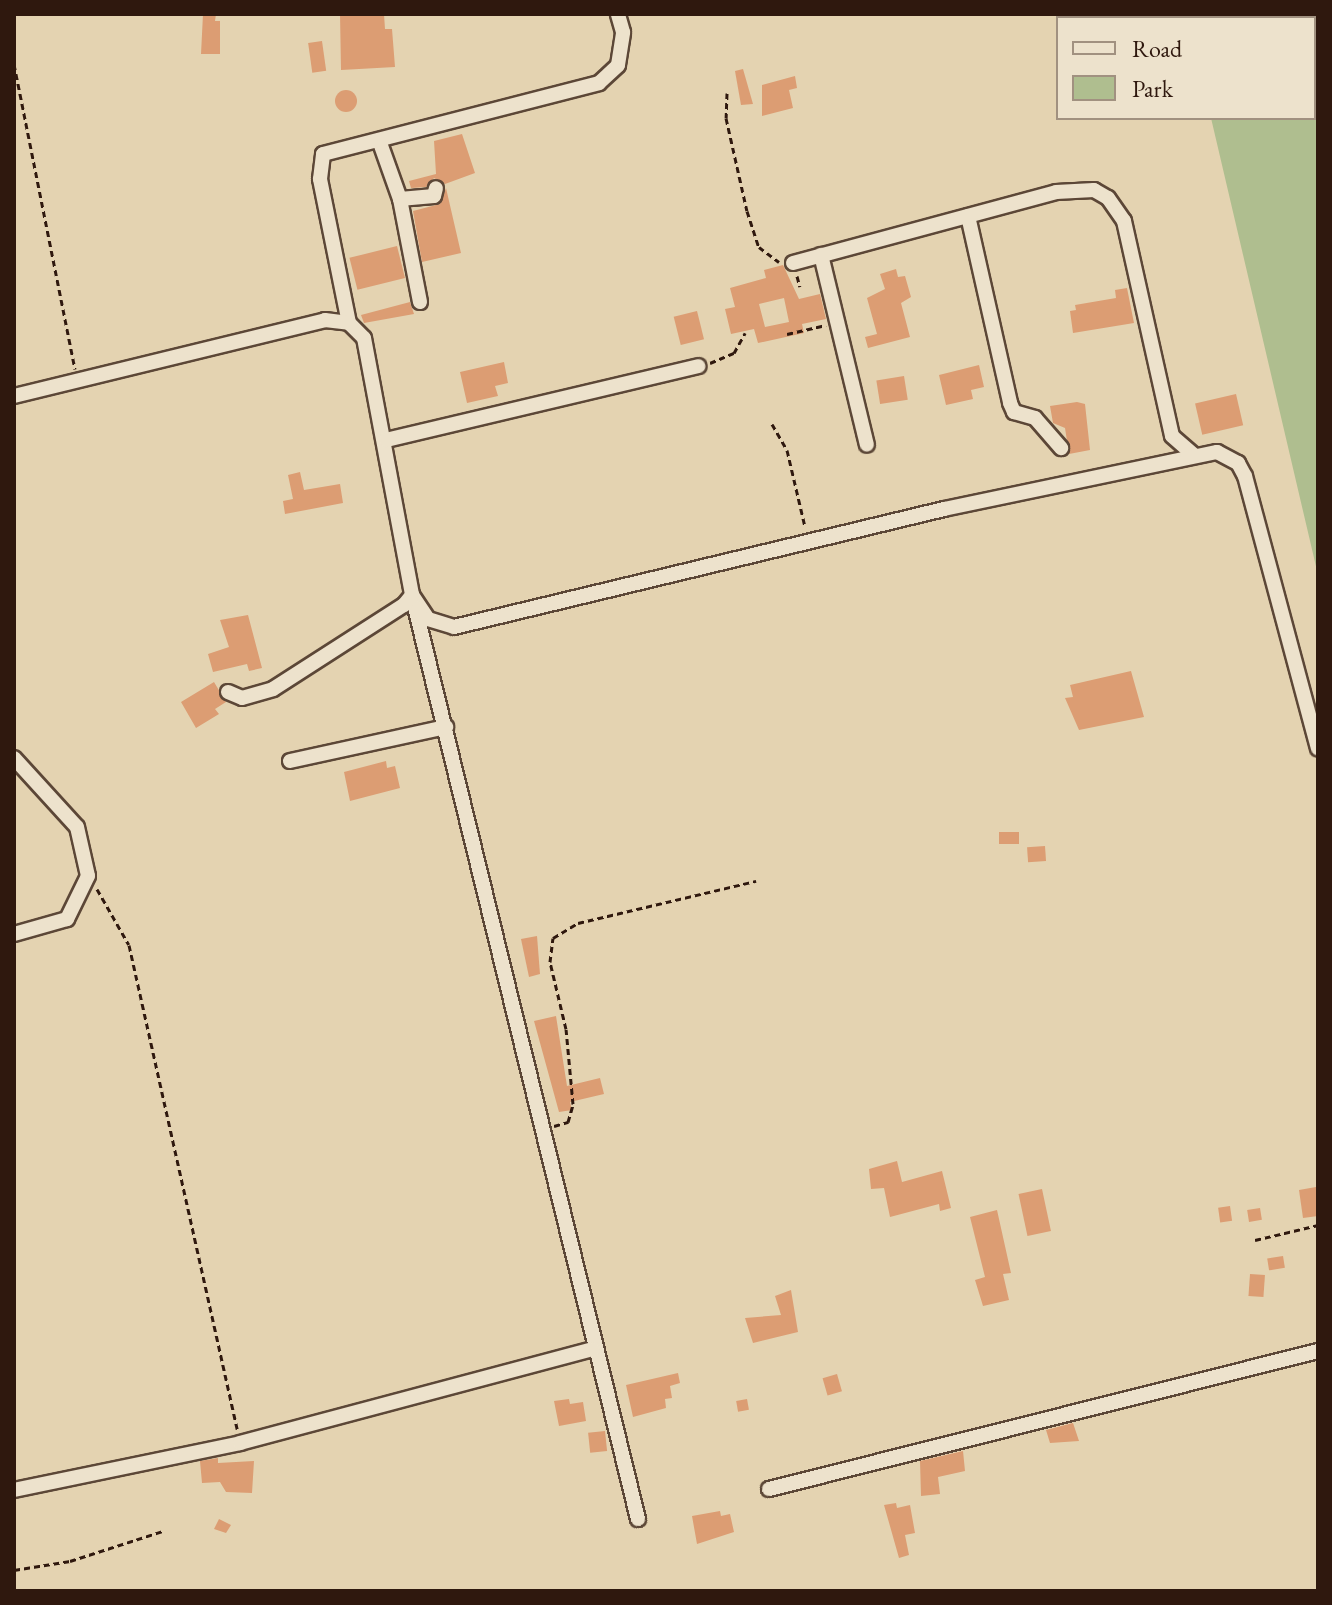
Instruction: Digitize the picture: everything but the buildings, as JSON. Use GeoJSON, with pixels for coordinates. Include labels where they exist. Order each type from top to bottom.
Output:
{"type":"FeatureCollection","features":[{"type":"Feature","properties":{"kind":"street"},"geometry":{"type":"LineString","coordinates":[[618,14],[623,32],[618,65],[599,83],[323,154],[319,163],[349,323],[364,338],[386,440],[386,466],[412,595],[593,1349],[638,1519]]}},
{"type":"Feature","properties":{"kind":"street"},"geometry":{"type":"LineString","coordinates":[[379,140],[400,199],[420,302]]}},
{"type":"Feature","properties":{"kind":"street"},"geometry":{"type":"LineString","coordinates":[[793,263],[1081,187],[1108,198],[1128,234],[1172,436],[1193,454]]}},
{"type":"Feature","properties":{"kind":"street"},"geometry":{"type":"LineString","coordinates":[[400,199],[434,196],[436,188]]}},
{"type":"Feature","properties":{"kind":"street"},"geometry":{"type":"LineString","coordinates":[[968,216],[1010,403],[1014,412],[1035,418],[1061,448]]}},
{"type":"Feature","properties":{"kind":"street"},"geometry":{"type":"LineString","coordinates":[[821,255],[840,322],[867,445]]}},
{"type":"Feature","properties":{"kind":"street"},"geometry":{"type":"LineString","coordinates":[[14,396],[325,320],[349,323]]}},
{"type":"Feature","properties":{"kind":"street"},"geometry":{"type":"LineString","coordinates":[[386,440],[698,366]]}},
{"type":"Feature","properties":{"kind":"street"},"geometry":{"type":"LineString","coordinates":[[412,595],[428,619],[454,627],[1193,454],[1228,456],[1245,476],[1318,748]]}},
{"type":"Feature","properties":{"kind":"street"},"geometry":{"type":"LineString","coordinates":[[228,692],[242,698],[273,689],[412,595]]}},
{"type":"Feature","properties":{"kind":"street"},"geometry":{"type":"LineString","coordinates":[[290,761],[446,727]]}},
{"type":"Feature","properties":{"kind":"street"},"geometry":{"type":"LineString","coordinates":[[14,758],[77,827],[88,876],[67,919],[14,934]]}},
{"type":"Feature","properties":{"kind":"street"},"geometry":{"type":"LineString","coordinates":[[14,1490],[240,1443],[593,1349]]}},
{"type":"Feature","properties":{"kind":"street"},"geometry":{"type":"LineString","coordinates":[[769,1489],[1318,1351]]}},
{"type":"Feature","properties":{"kind":"path"},"geometry":{"type":"LineString","coordinates":[[14,64],[78,381]]}},
{"type":"Feature","properties":{"kind":"path"},"geometry":{"type":"LineString","coordinates":[[727,93],[726,118],[756,240],[771,258],[793,263]]}},
{"type":"Feature","properties":{"kind":"path"},"geometry":{"type":"LineString","coordinates":[[787,334],[840,322]]}},
{"type":"Feature","properties":{"kind":"path"},"geometry":{"type":"LineString","coordinates":[[698,366],[734,353],[745,333]]}},
{"type":"Feature","properties":{"kind":"path"},"geometry":{"type":"LineString","coordinates":[[772,424],[791,463],[809,542]]}},
{"type":"Feature","properties":{"kind":"path"},"geometry":{"type":"LineString","coordinates":[[88,876],[129,945],[240,1443]]}},
{"type":"Feature","properties":{"kind":"path"},"geometry":{"type":"LineString","coordinates":[[542,1130],[568,1122],[573,1104],[566,1029],[550,962],[553,938],[578,923],[756,881]]}},
{"type":"Feature","properties":{"kind":"path"},"geometry":{"type":"LineString","coordinates":[[1255,1240],[1318,1225]]}},
{"type":"Feature","properties":{"kind":"path"},"geometry":{"type":"LineString","coordinates":[[14,1570],[70,1561],[163,1531]]}},
{"type":"Feature","properties":{"kind":"green space"},"geometry":{"type":"Polygon","coordinates":[[[1187,14],[1318,14],[1318,575],[1211,120],[1316,120],[1316,16],[1187,14]]]}}]}
